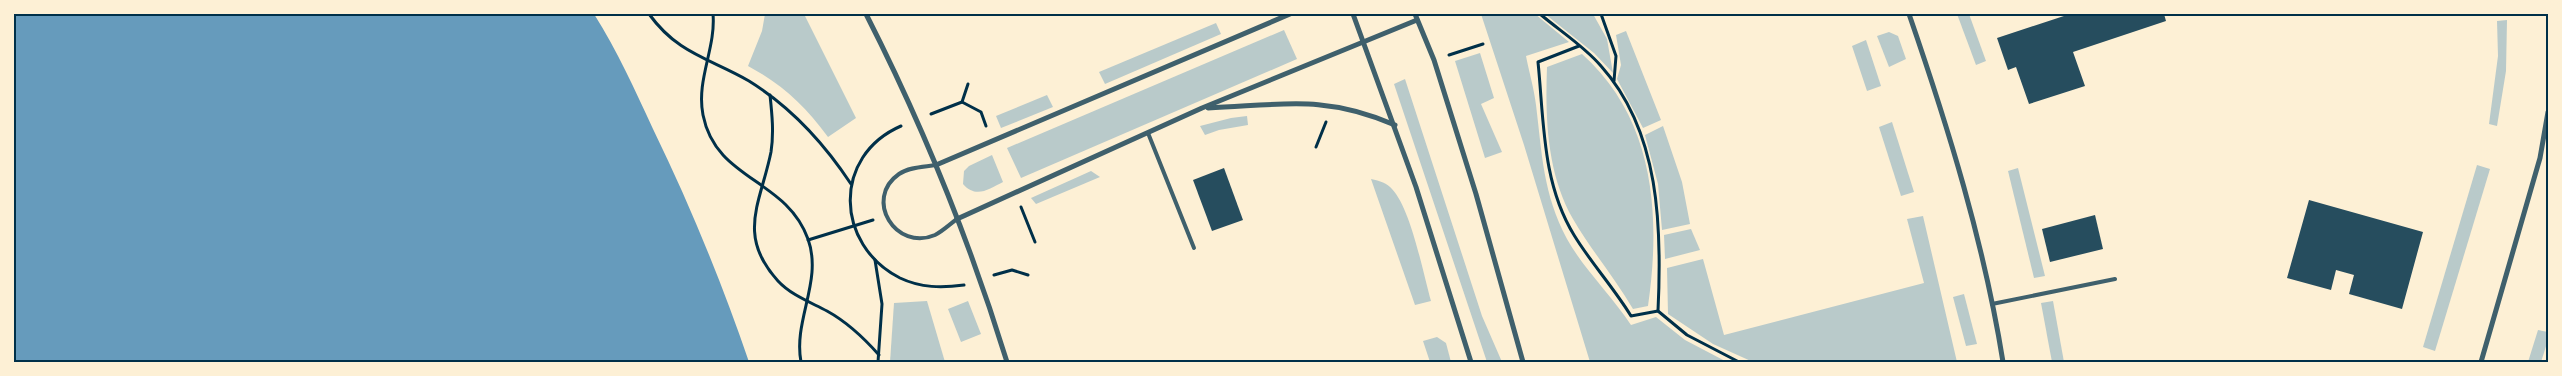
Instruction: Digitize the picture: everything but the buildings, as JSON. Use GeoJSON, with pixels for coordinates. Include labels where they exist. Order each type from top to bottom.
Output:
{"type":"FeatureCollection","features":[{"type":"Feature","properties":{"kind":"street"},"geometry":{"type":"LineString","coordinates":[[866,14],[918,120],[936,164],[981,279],[1007,362]]}},
{"type":"Feature","properties":{"kind":"street"},"geometry":{"type":"LineString","coordinates":[[1272,21],[1274,14]]}},
{"type":"Feature","properties":{"kind":"street"},"geometry":{"type":"LineString","coordinates":[[936,164],[1290,14]]}},
{"type":"Feature","properties":{"kind":"street"},"geometry":{"type":"LineString","coordinates":[[1353,14],[1395,125],[1437,250],[1471,362]]}},
{"type":"Feature","properties":{"kind":"street"},"geometry":{"type":"LineString","coordinates":[[1415,14],[1434,60],[1476,194],[1523,362]]}},
{"type":"Feature","properties":{"kind":"street"},"geometry":{"type":"LineString","coordinates":[[1908,14],[1962,181],[1992,304],[2003,362]]}},
{"type":"Feature","properties":{"kind":"street"},"geometry":{"type":"LineString","coordinates":[[957,219],[1202,108],[1417,20]]}},
{"type":"Feature","properties":{"kind":"street"},"geometry":{"type":"LineString","coordinates":[[1202,108],[1283,102],[1332,105],[1359,111],[1395,125]]}},
{"type":"Feature","properties":{"kind":"street"},"geometry":{"type":"LineString","coordinates":[[2481,362],[2533,186],[2548,112]]}},
{"type":"Feature","properties":{"kind":"lane"},"geometry":{"type":"LineString","coordinates":[[1148,133],[1194,248]]}},
{"type":"Feature","properties":{"kind":"lane"},"geometry":{"type":"LineString","coordinates":[[936,164],[908,170],[891,181],[884,198],[885,216],[895,230],[913,238],[935,235],[957,219]]}},
{"type":"Feature","properties":{"kind":"lane"},"geometry":{"type":"LineString","coordinates":[[1992,304],[2115,279]]}},
{"type":"Feature","properties":{"kind":"path"},"geometry":{"type":"LineString","coordinates":[[649,14],[674,42],[707,61],[729,70],[770,95],[815,135],[851,184]]}},
{"type":"Feature","properties":{"kind":"path"},"geometry":{"type":"LineString","coordinates":[[713,14],[714,25],[702,79],[701,98],[703,116],[710,134],[718,150],[730,164],[745,176],[762,184],[787,203],[796,214],[808,240],[813,270],[800,333],[801,362]]}},
{"type":"Feature","properties":{"kind":"path"},"geometry":{"type":"LineString","coordinates":[[1540,14],[1601,65],[1614,81],[1641,136],[1654,182],[1660,254],[1658,311]]}},
{"type":"Feature","properties":{"kind":"path"},"geometry":{"type":"LineString","coordinates":[[1601,14],[1616,56],[1614,81]]}},
{"type":"Feature","properties":{"kind":"path"},"geometry":{"type":"LineString","coordinates":[[1434,60],[1483,44]]}},
{"type":"Feature","properties":{"kind":"path"},"geometry":{"type":"LineString","coordinates":[[1579,46],[1538,62],[1543,124],[1552,180],[1558,200],[1575,236],[1613,287],[1631,316],[1658,311]]}},
{"type":"Feature","properties":{"kind":"path"},"geometry":{"type":"LineString","coordinates":[[962,102],[968,84]]}},
{"type":"Feature","properties":{"kind":"path"},"geometry":{"type":"LineString","coordinates":[[770,95],[773,132],[771,151],[754,220],[755,237],[760,253],[768,268],[779,282],[847,324],[879,355]]}},
{"type":"Feature","properties":{"kind":"path"},"geometry":{"type":"LineString","coordinates":[[928,115],[962,102],[980,112],[992,140]]}},
{"type":"Feature","properties":{"kind":"path"},"geometry":{"type":"LineString","coordinates":[[1316,147],[1332,105]]}},
{"type":"Feature","properties":{"kind":"path"},"geometry":{"type":"LineString","coordinates":[[1015,193],[1035,242]]}},
{"type":"Feature","properties":{"kind":"path"},"geometry":{"type":"LineString","coordinates":[[808,240],[885,216]]}},
{"type":"Feature","properties":{"kind":"path"},"geometry":{"type":"LineString","coordinates":[[874,259],[882,304],[878,362]]}},
{"type":"Feature","properties":{"kind":"path"},"geometry":{"type":"LineString","coordinates":[[994,275],[1012,270],[1028,276]]}},
{"type":"Feature","properties":{"kind":"path"},"geometry":{"type":"LineString","coordinates":[[1658,311],[1687,335],[1739,362]]}},
{"type":"Feature","properties":{"kind":"shaded area"},"geometry":{"type":"Polygon","coordinates":[[[765,14],[804,14],[856,118],[828,137],[810,115],[782,88],[748,66],[762,31],[765,14]]]}},
{"type":"Feature","properties":{"kind":"shaded area"},"geometry":{"type":"Polygon","coordinates":[[[1481,14],[1535,14],[1569,42],[1526,56],[1535,99],[1548,189],[1559,222],[1581,261],[1631,325],[1656,317],[1685,340],[1727,362],[1590,362],[1524,145],[1481,14]]]}},
{"type":"Feature","properties":{"kind":"shaded area"},"geometry":{"type":"Polygon","coordinates":[[[1545,14],[1593,14],[1607,39],[1613,73],[1594,53],[1545,14]]]}},
{"type":"Feature","properties":{"kind":"shaded area"},"geometry":{"type":"Polygon","coordinates":[[[1957,14],[1969,14],[1986,61],[1976,65],[1957,14]]]}},
{"type":"Feature","properties":{"kind":"shaded area"},"geometry":{"type":"Polygon","coordinates":[[[2507,20],[2506,71],[2497,126],[2489,124],[2498,56],[2497,21],[2507,20]]]}},
{"type":"Feature","properties":{"kind":"shaded area"},"geometry":{"type":"Polygon","coordinates":[[[1216,23],[1221,34],[1105,84],[1099,72],[1216,23]]]}},
{"type":"Feature","properties":{"kind":"shaded area"},"geometry":{"type":"Polygon","coordinates":[[[1284,30],[1297,59],[1021,178],[1007,148],[1284,30]]]}},
{"type":"Feature","properties":{"kind":"shaded area"},"geometry":{"type":"Polygon","coordinates":[[[1626,31],[1661,120],[1643,128],[1617,79],[1621,65],[1616,35],[1626,31]]]}},
{"type":"Feature","properties":{"kind":"shaded area"},"geometry":{"type":"Polygon","coordinates":[[[1889,32],[1898,36],[1906,59],[1889,67],[1877,36],[1889,32]]]}},
{"type":"Feature","properties":{"kind":"shaded area"},"geometry":{"type":"Polygon","coordinates":[[[1866,40],[1881,86],[1867,91],[1852,46],[1866,40]]]}},
{"type":"Feature","properties":{"kind":"shaded area"},"geometry":{"type":"Polygon","coordinates":[[[1480,53],[1494,98],[1481,104],[1502,152],[1485,158],[1455,61],[1480,53]]]}},
{"type":"Feature","properties":{"kind":"shaded area"},"geometry":{"type":"Polygon","coordinates":[[[1582,54],[1606,80],[1625,108],[1638,139],[1647,171],[1652,204],[1653,238],[1648,306],[1633,309],[1587,242],[1564,202],[1553,165],[1547,126],[1547,67],[1582,54]]]}},
{"type":"Feature","properties":{"kind":"shaded area"},"geometry":{"type":"Polygon","coordinates":[[[1405,79],[1482,316],[1502,362],[1487,362],[1394,84],[1405,79]]]}},
{"type":"Feature","properties":{"kind":"shaded area"},"geometry":{"type":"Polygon","coordinates":[[[1047,95],[1053,107],[1001,128],[996,116],[1047,95]]]}},
{"type":"Feature","properties":{"kind":"shaded area"},"geometry":{"type":"Polygon","coordinates":[[[1247,116],[1248,125],[1219,130],[1205,135],[1200,126],[1231,118],[1247,116]]]}},
{"type":"Feature","properties":{"kind":"shaded area"},"geometry":{"type":"Polygon","coordinates":[[[1892,122],[1914,192],[1901,196],[1879,127],[1892,122]]]}},
{"type":"Feature","properties":{"kind":"shaded area"},"geometry":{"type":"Polygon","coordinates":[[[1663,126],[1682,182],[1690,224],[1662,230],[1658,184],[1645,135],[1663,126]]]}},
{"type":"Feature","properties":{"kind":"shaded area"},"geometry":{"type":"Polygon","coordinates":[[[992,155],[1003,182],[978,192],[968,189],[963,184],[964,171],[969,166],[992,155]]]}},
{"type":"Feature","properties":{"kind":"shaded area"},"geometry":{"type":"Polygon","coordinates":[[[2477,165],[2490,169],[2435,351],[2423,347],[2477,165]]]}},
{"type":"Feature","properties":{"kind":"shaded area"},"geometry":{"type":"Polygon","coordinates":[[[2018,168],[2045,276],[2034,278],[2008,171],[2018,168]]]}},
{"type":"Feature","properties":{"kind":"shaded area"},"geometry":{"type":"Polygon","coordinates":[[[1091,171],[1100,177],[1036,204],[1031,198],[1091,171]]]}},
{"type":"Feature","properties":{"kind":"shaded area"},"geometry":{"type":"Polygon","coordinates":[[[1371,179],[1388,185],[1399,198],[1411,226],[1431,301],[1415,305],[1371,179]]]}},
{"type":"Feature","properties":{"kind":"shaded area"},"geometry":{"type":"Polygon","coordinates":[[[1923,216],[1957,362],[1753,362],[1713,344],[1668,314],[1667,268],[1703,259],[1724,335],[1924,283],[1907,219],[1923,216]]]}},
{"type":"Feature","properties":{"kind":"shaded area"},"geometry":{"type":"Polygon","coordinates":[[[1691,229],[1700,250],[1665,259],[1664,235],[1691,229]]]}},
{"type":"Feature","properties":{"kind":"shaded area"},"geometry":{"type":"Polygon","coordinates":[[[1964,294],[1977,344],[1966,346],[1953,297],[1964,294]]]}},
{"type":"Feature","properties":{"kind":"shaded area"},"geometry":{"type":"Polygon","coordinates":[[[927,301],[945,362],[890,362],[894,303],[927,301]]]}},
{"type":"Feature","properties":{"kind":"shaded area"},"geometry":{"type":"Polygon","coordinates":[[[968,301],[981,334],[961,342],[948,309],[968,301]]]}},
{"type":"Feature","properties":{"kind":"shaded area"},"geometry":{"type":"Polygon","coordinates":[[[2053,301],[2064,362],[2052,362],[2041,303],[2053,301]]]}},
{"type":"Feature","properties":{"kind":"shaded area"},"geometry":{"type":"Polygon","coordinates":[[[2538,330],[2548,332],[2548,340],[2541,362],[2528,362],[2538,330]]]}},
{"type":"Feature","properties":{"kind":"shaded area"},"geometry":{"type":"Polygon","coordinates":[[[1437,337],[1446,343],[1451,362],[1430,362],[1423,341],[1437,337]]]}},
{"type":"Feature","properties":{"kind":"water"},"geometry":{"type":"Polygon","coordinates":[[[14,14],[594,14],[625,70],[693,215],[749,362],[14,362],[14,14]]]}}]}
